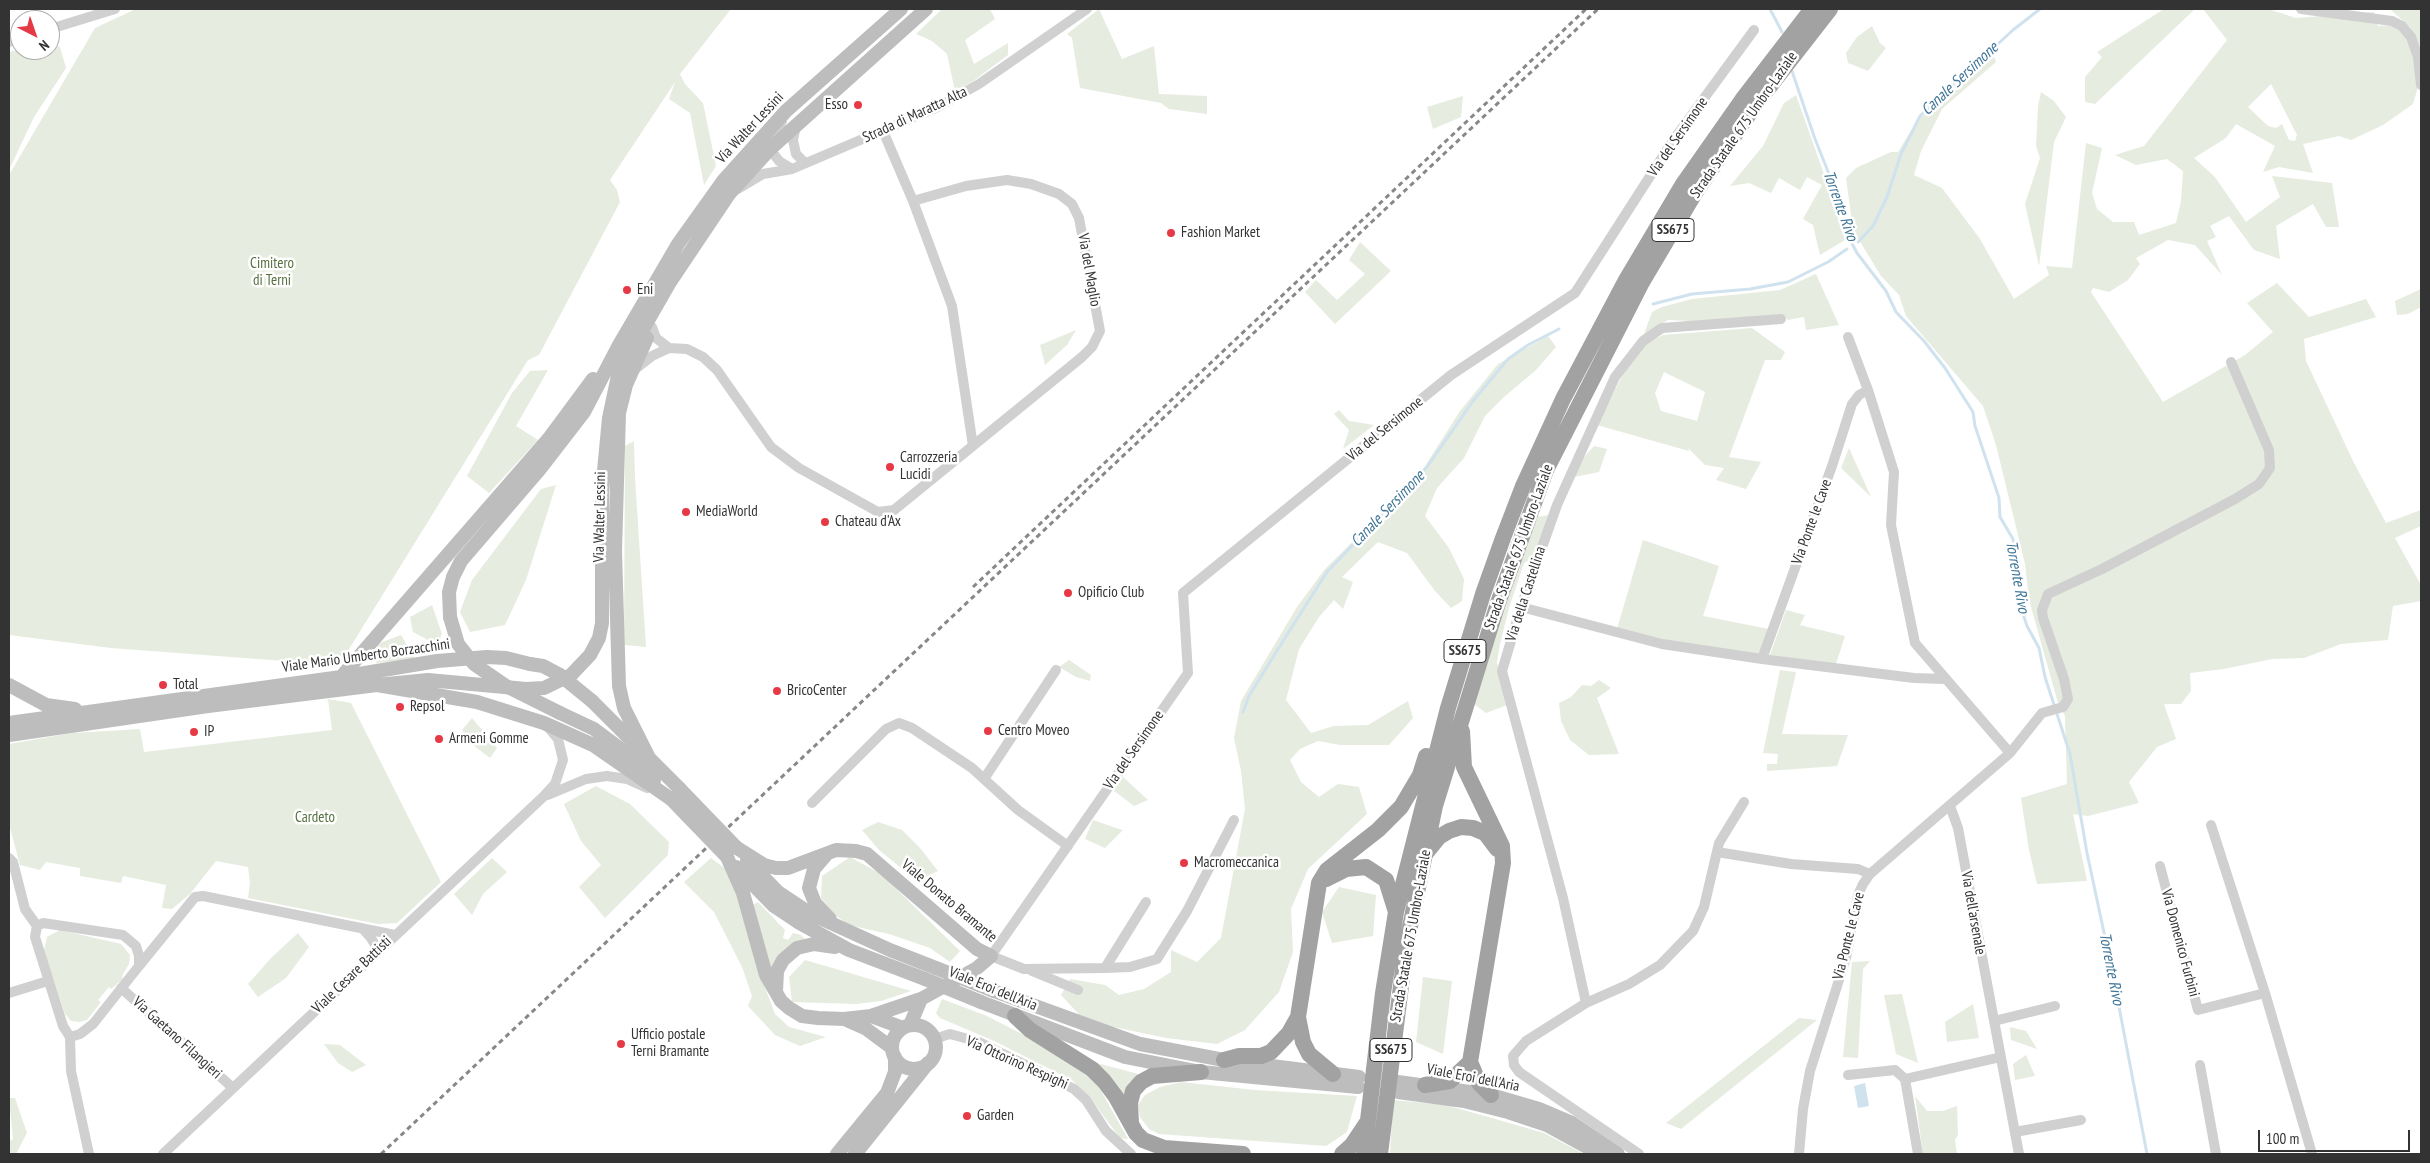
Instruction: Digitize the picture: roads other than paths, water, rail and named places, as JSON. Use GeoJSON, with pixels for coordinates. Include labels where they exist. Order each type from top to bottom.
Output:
{"type":"FeatureCollection","features":[{"type":"Feature","properties":{"kind":"highway","name":"Strada Statale 675 Umbro-Laziale"},"geometry":{"type":"LineString","coordinates":[[1364,1154],[1383,992],[1396,912],[1503,538],[1523,486],[1563,399],[1626,280],[1683,184],[1748,92],[1812,9]]}},
{"type":"Feature","properties":{"kind":"highway","name":"Strada Statale 675 Umbro-Laziale"},"geometry":{"type":"LineString","coordinates":[[1380,1154],[1406,946],[1454,713],[1498,602],[1546,470],[1641,284],[1695,193],[1756,104],[1830,9]]}},
{"type":"Feature","properties":{"kind":"highway"},"geometry":{"type":"LineString","coordinates":[[1224,1060],[1239,1056],[1261,1056],[1271,1052],[1289,1034],[1298,1017],[1320,882],[1327,870],[1378,830],[1400,807],[1420,775],[1436,727],[1454,713],[1464,767],[1502,846],[1503,863],[1470,1062],[1479,1083],[1491,1095]]}},
{"type":"Feature","properties":{"kind":"highway"},"geometry":{"type":"LineString","coordinates":[[1425,855],[1439,838],[1449,831],[1473,828],[1485,833],[1496,846],[1503,863]]}},
{"type":"Feature","properties":{"kind":"highway"},"geometry":{"type":"LineString","coordinates":[[1320,882],[1346,869],[1366,868],[1386,880],[1396,912]]}},
{"type":"Feature","properties":{"kind":"highway"},"geometry":{"type":"LineString","coordinates":[[1015,1016],[1030,1030],[1092,1069],[1116,1097],[1131,1125],[1143,1140],[1164,1148],[1244,1154]]}},
{"type":"Feature","properties":{"kind":"highway"},"geometry":{"type":"LineString","coordinates":[[1298,1017],[1303,1042],[1309,1054],[1333,1074]]}},
{"type":"Feature","properties":{"kind":"highway"},"geometry":{"type":"LineString","coordinates":[[1425,1085],[1450,1081],[1470,1062]]}},
{"type":"Feature","properties":{"kind":"highway"},"geometry":{"type":"LineString","coordinates":[[1131,1125],[1130,1103],[1134,1091],[1141,1082],[1152,1076],[1202,1072]]}},
{"type":"Feature","properties":{"kind":"highway"},"geometry":{"type":"LineString","coordinates":[[1342,1154],[1352,1145],[1367,1122]]}},
{"type":"Feature","properties":{"kind":"main road","name":"Via Walter Lessini"},"geometry":{"type":"LineString","coordinates":[[637,768],[594,729],[506,686],[474,664],[458,644],[450,617],[449,592],[453,577],[461,562],[540,469],[584,412],[619,345],[678,244],[723,181],[786,111],[901,9]]}},
{"type":"Feature","properties":{"kind":"main road","name":"Via Walter Lessini"},"geometry":{"type":"LineString","coordinates":[[377,685],[428,680],[526,689],[544,688],[571,674],[590,655],[599,638],[602,622],[602,492],[609,418],[619,371],[670,282],[729,194],[770,149],[926,9]]}},
{"type":"Feature","properties":{"kind":"main road","name":"Via Walter Lessini"},"geometry":{"type":"LineString","coordinates":[[637,768],[619,686],[615,552],[619,413],[632,372],[670,282]]}},
{"type":"Feature","properties":{"kind":"main road","name":"Via Walter Lessini"},"geometry":{"type":"LineString","coordinates":[[341,677],[550,437],[619,345]]}},
{"type":"Feature","properties":{"kind":"main road","name":"Viale Mario Umberto Borzacchini"},"geometry":{"type":"LineString","coordinates":[[9,723],[341,677],[437,661],[486,657],[506,658],[542,666],[560,675],[592,701],[637,768],[676,794]]}},
{"type":"Feature","properties":{"kind":"main road"},"geometry":{"type":"LineString","coordinates":[[9,685],[46,705],[95,711]]}},
{"type":"Feature","properties":{"kind":"main road","name":"Viale Mario Umberto Borzacchini"},"geometry":{"type":"LineString","coordinates":[[9,735],[208,706],[377,685],[477,702],[544,723],[593,745],[637,768],[676,794]]}},
{"type":"Feature","properties":{"kind":"main road","name":"Viale Eroi dell'Aria"},"geometry":{"type":"LineString","coordinates":[[676,794],[732,853],[774,906],[805,926],[849,950],[1015,1016],[1125,1057],[1202,1072],[1359,1082],[1333,1074],[1224,1060],[1140,1044],[994,991],[811,914],[778,892],[732,853]]}},
{"type":"Feature","properties":{"kind":"main road","name":"Viale Donato Bramante"},"geometry":{"type":"LineString","coordinates":[[836,850],[856,851],[867,854],[978,949],[991,956],[978,968],[921,999],[872,1016],[844,1019],[802,1016],[789,1008],[776,993],[766,975],[732,853],[776,868],[788,868],[836,850]]}},
{"type":"Feature","properties":{"kind":"main road"},"geometry":{"type":"LineString","coordinates":[[828,853],[814,869],[809,888],[815,903],[838,926]]}},
{"type":"Feature","properties":{"kind":"main road"},"geometry":{"type":"LineString","coordinates":[[776,993],[778,971],[782,960],[797,948],[814,944],[849,950]]}},
{"type":"Feature","properties":{"kind":"main road"},"geometry":{"type":"LineString","coordinates":[[854,1154],[930,1061],[935,1050],[926,1009],[928,1001],[936,991]]}},
{"type":"Feature","properties":{"kind":"main road"},"geometry":{"type":"LineString","coordinates":[[836,1154],[887,1093],[894,1072],[893,1053],[895,1036],[907,1027],[921,999]]}},
{"type":"Feature","properties":{"kind":"main road","name":"Viale Donato Bramante"},"geometry":{"type":"LineString","coordinates":[[872,1016],[907,1027],[924,1027],[931,1035]]}},
{"type":"Feature","properties":{"kind":"main road","name":"Viale Donato Bramante"},"geometry":{"type":"LineString","coordinates":[[844,1019],[865,1028],[893,1053],[905,1067],[912,1068],[925,1065],[930,1061]]}},
{"type":"Feature","properties":{"kind":"main road","name":"Viale Eroi dell'Aria"},"geometry":{"type":"LineString","coordinates":[[1600,1154],[1547,1125],[1508,1112],[1398,1087],[1425,1085],[1491,1095],[1539,1110],[1572,1124],[1618,1154]]}},
{"type":"Feature","properties":{"kind":"street"},"geometry":{"type":"LineString","coordinates":[[60,26],[115,9]]}},
{"type":"Feature","properties":{"kind":"street","name":"Strada di Maratta Alta"},"geometry":{"type":"LineString","coordinates":[[729,194],[763,174],[806,163],[938,107],[979,84],[1087,9]]}},
{"type":"Feature","properties":{"kind":"street"},"geometry":{"type":"LineString","coordinates":[[2301,9],[2392,21],[2402,26],[2411,37],[2418,57],[2421,84]]}},
{"type":"Feature","properties":{"kind":"street","name":"Via del Sersimone"},"geometry":{"type":"LineString","coordinates":[[991,956],[1188,673],[1183,593],[1451,375],[1575,293],[1672,142],[1754,30]]}},
{"type":"Feature","properties":{"kind":"street"},"geometry":{"type":"LineString","coordinates":[[786,111],[773,138],[770,149],[779,161],[792,168]]}},
{"type":"Feature","properties":{"kind":"street"},"geometry":{"type":"LineString","coordinates":[[796,126],[793,140],[796,154],[806,163]]}},
{"type":"Feature","properties":{"kind":"street"},"geometry":{"type":"LineString","coordinates":[[883,131],[913,201],[952,306],[973,446]]}},
{"type":"Feature","properties":{"kind":"street","name":"Via del Maglio"},"geometry":{"type":"LineString","coordinates":[[669,348],[687,349],[703,358],[717,370],[771,447],[799,468],[878,512],[894,510],[1082,357],[1092,347],[1100,331],[1079,218],[1072,204],[1059,194],[1019,181],[1006,180],[966,186],[913,201]]}},
{"type":"Feature","properties":{"kind":"street","name":"Via della Castellina"},"geometry":{"type":"LineString","coordinates":[[1586,1003],[1563,898],[1502,671],[1521,606],[1557,504],[1614,377],[1643,341],[1662,328],[1781,319]]}},
{"type":"Feature","properties":{"kind":"street"},"geometry":{"type":"LineString","coordinates":[[632,372],[652,356],[669,348],[656,338],[652,327]]}},
{"type":"Feature","properties":{"kind":"street"},"geometry":{"type":"LineString","coordinates":[[1848,337],[1868,390],[1894,472],[1891,525],[1914,643],[2010,753]]}},
{"type":"Feature","properties":{"kind":"street","name":"Via Ponte le Cave"},"geometry":{"type":"LineString","coordinates":[[1798,1153],[1802,1109],[1814,1057],[1846,958],[1858,895],[1870,874],[2010,753],[2046,712],[2062,707],[2068,699],[2064,679],[2042,618],[2042,610],[2048,594],[2102,569],[2235,500],[2259,484],[2270,468],[2269,450],[2231,362]]}},
{"type":"Feature","properties":{"kind":"street","name":"Via Ponte le Cave"},"geometry":{"type":"LineString","coordinates":[[1762,659],[1832,466],[1852,404],[1859,395],[1868,390]]}},
{"type":"Feature","properties":{"kind":"street"},"geometry":{"type":"LineString","coordinates":[[1521,606],[1662,644],[1914,678],[1944,679]]}},
{"type":"Feature","properties":{"kind":"street"},"geometry":{"type":"LineString","coordinates":[[984,779],[1056,670]]}},
{"type":"Feature","properties":{"kind":"street","name":"Viale Cesare Battisti"},"geometry":{"type":"LineString","coordinates":[[162,1154],[556,784],[563,760],[558,739],[544,723]]}},
{"type":"Feature","properties":{"kind":"street"},"geometry":{"type":"LineString","coordinates":[[812,803],[886,729],[899,723],[919,733],[972,768],[1018,810],[1068,846]]}},
{"type":"Feature","properties":{"kind":"street","name":"Viale Cesare Battisti"},"geometry":{"type":"LineString","coordinates":[[543,797],[586,779],[637,768]]}},
{"type":"Feature","properties":{"kind":"street"},"geometry":{"type":"LineString","coordinates":[[1639,1154],[1519,1072],[1514,1065],[1514,1056],[1526,1040],[1586,1003],[1629,984],[1660,964],[1693,931],[1704,907],[1719,843],[1744,802]]}},
{"type":"Feature","properties":{"kind":"street","name":"Via dell'arsenale"},"geometry":{"type":"LineString","coordinates":[[1950,806],[1958,828],[2019,1154]]}},
{"type":"Feature","properties":{"kind":"street"},"geometry":{"type":"LineString","coordinates":[[1027,968],[1130,967],[1157,959],[1187,911],[1234,820]]}},
{"type":"Feature","properties":{"kind":"street"},"geometry":{"type":"LineString","coordinates":[[2211,825],[2266,993],[2312,1154]]}},
{"type":"Feature","properties":{"kind":"street"},"geometry":{"type":"LineString","coordinates":[[1717,852],[1791,864],[1858,870],[1870,874]]}},
{"type":"Feature","properties":{"kind":"street"},"geometry":{"type":"LineString","coordinates":[[9,858],[12,862],[25,910],[37,926],[35,937],[48,981],[63,1026],[70,1037],[71,1071],[90,1154]]}},
{"type":"Feature","properties":{"kind":"street","name":"Via Domenico Furbini"},"geometry":{"type":"LineString","coordinates":[[2160,866],[2198,1010],[2266,993]]}},
{"type":"Feature","properties":{"kind":"street"},"geometry":{"type":"LineString","coordinates":[[70,1037],[80,1034],[93,1024],[195,896],[203,896],[395,935]]}},
{"type":"Feature","properties":{"kind":"street"},"geometry":{"type":"LineString","coordinates":[[1105,968],[1146,902]]}},
{"type":"Feature","properties":{"kind":"street"},"geometry":{"type":"LineString","coordinates":[[37,926],[51,923],[123,936],[131,940],[150,944],[158,942]]}},
{"type":"Feature","properties":{"kind":"street"},"geometry":{"type":"LineString","coordinates":[[362,928],[378,950]]}},
{"type":"Feature","properties":{"kind":"street"},"geometry":{"type":"LineString","coordinates":[[131,940],[137,951],[139,966]]}},
{"type":"Feature","properties":{"kind":"street"},"geometry":{"type":"LineString","coordinates":[[991,956],[1027,968],[1078,990]]}},
{"type":"Feature","properties":{"kind":"street"},"geometry":{"type":"LineString","coordinates":[[9,993],[48,981]]}},
{"type":"Feature","properties":{"kind":"street","name":"Via Gaetano Filangieri"},"geometry":{"type":"LineString","coordinates":[[121,988],[233,1088]]}},
{"type":"Feature","properties":{"kind":"street"},"geometry":{"type":"LineString","coordinates":[[1994,1020],[2055,1006]]}},
{"type":"Feature","properties":{"kind":"street","name":"Via Ottorino Respighi"},"geometry":{"type":"LineString","coordinates":[[931,1035],[950,1034],[979,1042],[1074,1089],[1086,1100],[1106,1131],[1131,1154]]}},
{"type":"Feature","properties":{"kind":"street"},"geometry":{"type":"LineString","coordinates":[[1905,1079],[2001,1057]]}},
{"type":"Feature","properties":{"kind":"street"},"geometry":{"type":"LineString","coordinates":[[2200,1065],[2216,1154]]}},
{"type":"Feature","properties":{"kind":"street"},"geometry":{"type":"LineString","coordinates":[[1848,1075],[1895,1070],[1905,1079],[1918,1154]]}},
{"type":"Feature","properties":{"kind":"street"},"geometry":{"type":"LineString","coordinates":[[2015,1132],[2080,1120]]}},
{"type":"Feature","properties":{"kind":"water"},"geometry":{"type":"Polygon","coordinates":[[[1865,1083],[1869,1106],[1858,1108],[1854,1086],[1865,1083]]]}},
{"type":"Feature","properties":{"kind":"waterway","name":"Torrente Rivo"},"geometry":{"type":"LineString","coordinates":[[1770,9],[1782,32]]}},
{"type":"Feature","properties":{"kind":"waterway","name":"Canale Sersimone"},"geometry":{"type":"LineString","coordinates":[[1858,242],[1873,226],[1887,197],[1901,154],[1920,116],[2013,30],[2040,9]]}},
{"type":"Feature","properties":{"kind":"waterway","name":"Torrente Rivo"},"geometry":{"type":"LineString","coordinates":[[1792,71],[1815,139],[1843,209],[1847,234],[1857,253],[1886,291],[1896,312],[1924,341],[1945,368],[1973,412],[1975,426],[1999,498],[2000,517],[2013,539],[2017,559],[2017,596],[2027,626],[2039,648],[2045,677],[2070,754],[2087,853],[2112,970],[2147,1154]]}},
{"type":"Feature","properties":{"kind":"waterway","name":"Canale Sersimone"},"geometry":{"type":"LineString","coordinates":[[1653,304],[1692,294],[1750,289],[1788,282],[1828,262],[1847,249]]}},
{"type":"Feature","properties":{"kind":"waterway","name":"Canale Sersimone"},"geometry":{"type":"LineString","coordinates":[[1243,712],[1249,696],[1327,572],[1427,467],[1473,401],[1508,359],[1528,345],[1559,329]]}},
{"type":"Feature","properties":{"kind":"railway"},"geometry":{"type":"LineString","coordinates":[[973,587],[1586,9]]}},
{"type":"Feature","properties":{"kind":"railway"},"geometry":{"type":"LineString","coordinates":[[381,1154],[1598,9]]}},
{"type":"Feature","properties":{"kind":"place","name":"Esso"},"geometry":{"type":"Point","coordinates":[858,105]}},
{"type":"Feature","properties":{"kind":"place","name":"Fashion Market"},"geometry":{"type":"Point","coordinates":[1171,233]}},
{"type":"Feature","properties":{"kind":"place","name":"Eni"},"geometry":{"type":"Point","coordinates":[627,290]}},
{"type":"Feature","properties":{"kind":"place","name":"Carrozzeria Lucidi"},"geometry":{"type":"Point","coordinates":[890,467]}},
{"type":"Feature","properties":{"kind":"place","name":"MediaWorld"},"geometry":{"type":"Point","coordinates":[686,512]}},
{"type":"Feature","properties":{"kind":"place","name":"Chateau d'Ax"},"geometry":{"type":"Point","coordinates":[825,522]}},
{"type":"Feature","properties":{"kind":"place","name":"Opificio Club"},"geometry":{"type":"Point","coordinates":[1068,593]}},
{"type":"Feature","properties":{"kind":"place","name":"Total"},"geometry":{"type":"Point","coordinates":[163,685]}},
{"type":"Feature","properties":{"kind":"place","name":"BricoCenter"},"geometry":{"type":"Point","coordinates":[777,691]}},
{"type":"Feature","properties":{"kind":"place","name":"Repsol"},"geometry":{"type":"Point","coordinates":[400,707]}},
{"type":"Feature","properties":{"kind":"place","name":"Centro Moveo"},"geometry":{"type":"Point","coordinates":[988,731]}},
{"type":"Feature","properties":{"kind":"place","name":"IP"},"geometry":{"type":"Point","coordinates":[194,732]}},
{"type":"Feature","properties":{"kind":"place","name":"Armeni Gomme"},"geometry":{"type":"Point","coordinates":[439,739]}},
{"type":"Feature","properties":{"kind":"place","name":"Macromeccanica"},"geometry":{"type":"Point","coordinates":[1184,863]}},
{"type":"Feature","properties":{"kind":"place","name":"Ufficio postale Terni Bramante"},"geometry":{"type":"Point","coordinates":[621,1044]}},
{"type":"Feature","properties":{"kind":"place","name":"Garden"},"geometry":{"type":"Point","coordinates":[967,1116]}},
{"type":"Feature","properties":{"kind":"park label","name":"Cimitero di Terni"},"geometry":{"type":"Point","coordinates":[272,272]}},
{"type":"Feature","properties":{"kind":"park label","name":"Cardeto"},"geometry":{"type":"Point","coordinates":[315,818]}}]}
